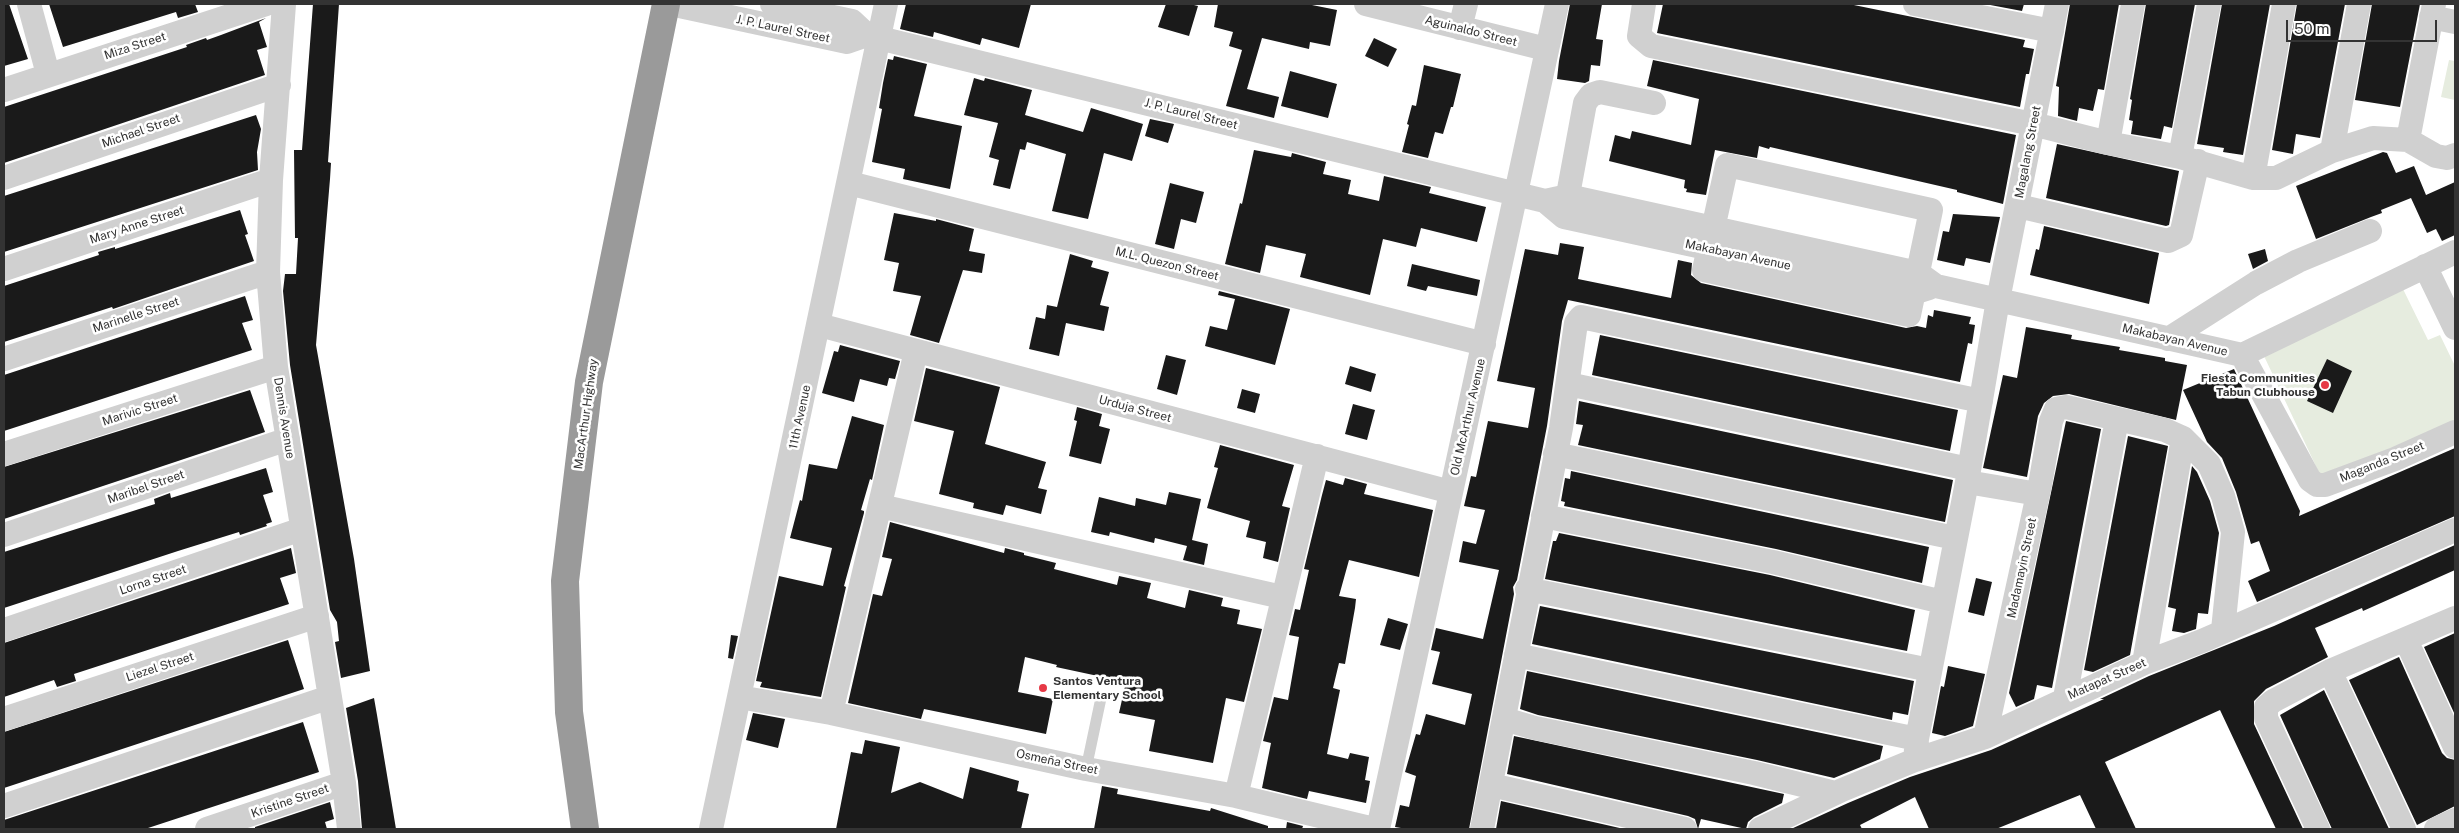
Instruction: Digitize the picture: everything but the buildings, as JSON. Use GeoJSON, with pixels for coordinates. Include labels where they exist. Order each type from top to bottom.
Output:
{"type":"FeatureCollection","features":[{"type":"Feature","properties":{"kind":"highway","name":"MacArthur Highway"},"geometry":{"type":"LineString","coordinates":[[585,829],[569,712],[565,581],[589,382],[668,4]]}},
{"type":"Feature","properties":{"kind":"street"},"geometry":{"type":"LineString","coordinates":[[29,4],[48,74]]}},
{"type":"Feature","properties":{"kind":"street","name":"Miza Street"},"geometry":{"type":"LineString","coordinates":[[4,90],[266,4]]}},
{"type":"Feature","properties":{"kind":"street","name":"Dennis Avenue"},"geometry":{"type":"LineString","coordinates":[[284,4],[271,180],[268,272],[276,367],[344,783],[349,829]]}},
{"type":"Feature","properties":{"kind":"street","name":"J. P. Laurel Street"},"geometry":{"type":"LineString","coordinates":[[668,4],[746,12],[812,24],[852,21],[873,37],[1515,194]]}},
{"type":"Feature","properties":{"kind":"street","name":"J. P. Laurel Street"},"geometry":{"type":"LineString","coordinates":[[772,4],[812,24]]}},
{"type":"Feature","properties":{"kind":"street","name":"11th Avenue"},"geometry":{"type":"LineString","coordinates":[[711,829],[849,184],[873,37],[886,4]]}},
{"type":"Feature","properties":{"kind":"street","name":"Aguinaldo Street"},"geometry":{"type":"LineString","coordinates":[[1366,4],[1546,49]]}},
{"type":"Feature","properties":{"kind":"street"},"geometry":{"type":"LineString","coordinates":[[1460,28],[1466,4]]}},
{"type":"Feature","properties":{"kind":"street","name":"Old McArthur Avenue"},"geometry":{"type":"LineString","coordinates":[[1376,829],[1484,344],[1557,4]]}},
{"type":"Feature","properties":{"kind":"street"},"geometry":{"type":"LineString","coordinates":[[1644,4],[1639,36],[1651,46],[2033,124],[2108,143],[2189,159],[2252,178],[2276,178],[2332,151],[2373,138],[2408,140],[2436,156],[2447,158],[2455,155]]}},
{"type":"Feature","properties":{"kind":"street"},"geometry":{"type":"LineString","coordinates":[[1915,4],[2052,30]]}},
{"type":"Feature","properties":{"kind":"street","name":"Magalang Street"},"geometry":{"type":"LineString","coordinates":[[1916,750],[1968,475],[1998,300],[2057,4]]}},
{"type":"Feature","properties":{"kind":"street"},"geometry":{"type":"LineString","coordinates":[[2108,143],[2133,4]]}},
{"type":"Feature","properties":{"kind":"street"},"geometry":{"type":"LineString","coordinates":[[2018,206],[2168,241],[2181,235],[2209,4]]}},
{"type":"Feature","properties":{"kind":"street"},"geometry":{"type":"LineString","coordinates":[[2252,178],[2284,4]]}},
{"type":"Feature","properties":{"kind":"street"},"geometry":{"type":"LineString","coordinates":[[2332,151],[2359,4]]}},
{"type":"Feature","properties":{"kind":"street"},"geometry":{"type":"LineString","coordinates":[[2408,140],[2433,10],[2455,22]]}},
{"type":"Feature","properties":{"kind":"street","name":"Michael Street"},"geometry":{"type":"LineString","coordinates":[[4,178],[279,85]]}},
{"type":"Feature","properties":{"kind":"street"},"geometry":{"type":"LineString","coordinates":[[1566,207],[1586,103],[1591,95],[1600,92],[1654,103]]}},
{"type":"Feature","properties":{"kind":"street"},"geometry":{"type":"LineString","coordinates":[[1727,166],[1931,210],[1922,284],[1909,315],[1704,270],[1727,166]]}},
{"type":"Feature","properties":{"kind":"street","name":"Mary Anne Street"},"geometry":{"type":"LineString","coordinates":[[4,269],[271,180]]}},
{"type":"Feature","properties":{"kind":"street","name":"M.L. Quezon Street"},"geometry":{"type":"LineString","coordinates":[[849,184],[1484,344]]}},
{"type":"Feature","properties":{"kind":"street","name":"Makabayan Avenue"},"geometry":{"type":"LineString","coordinates":[[1515,194],[1566,207],[1998,300],[2242,355],[2455,252]]}},
{"type":"Feature","properties":{"kind":"street"},"geometry":{"type":"LineString","coordinates":[[2168,339],[2256,283],[2289,265],[2370,231]]}},
{"type":"Feature","properties":{"kind":"street"},"geometry":{"type":"LineString","coordinates":[[2425,266],[2455,328]]}},
{"type":"Feature","properties":{"kind":"street","name":"Marinelle Street"},"geometry":{"type":"LineString","coordinates":[[4,359],[268,272]]}},
{"type":"Feature","properties":{"kind":"street"},"geometry":{"type":"LineString","coordinates":[[1482,829],[1555,454],[1568,384],[1576,323],[1581,317],[1981,401]]}},
{"type":"Feature","properties":{"kind":"street","name":"Urduja Street"},"geometry":{"type":"LineString","coordinates":[[819,325],[1451,492]]}},
{"type":"Feature","properties":{"kind":"street"},"geometry":{"type":"LineString","coordinates":[[831,713],[916,351]]}},
{"type":"Feature","properties":{"kind":"street","name":"Maganda Street"},"geometry":{"type":"LineString","coordinates":[[2242,355],[2310,480],[2317,485],[2326,485],[2394,459],[2455,432]]}},
{"type":"Feature","properties":{"kind":"street","name":"Marivic Street"},"geometry":{"type":"LineString","coordinates":[[4,454],[276,367]]}},
{"type":"Feature","properties":{"kind":"street"},"geometry":{"type":"LineString","coordinates":[[1568,384],[1968,475],[2038,494]]}},
{"type":"Feature","properties":{"kind":"street","name":"Madamayin Street"},"geometry":{"type":"LineString","coordinates":[[1985,737],[2038,494],[2051,420],[2056,409],[2066,407],[2117,419]]}},
{"type":"Feature","properties":{"kind":"street"},"geometry":{"type":"LineString","coordinates":[[2065,698],[2117,419],[2166,430],[2183,438],[2209,464],[2223,496],[2233,532],[2223,630]]}},
{"type":"Feature","properties":{"kind":"street"},"geometry":{"type":"LineString","coordinates":[[2144,663],[2183,438]]}},
{"type":"Feature","properties":{"kind":"street","name":"Maribel Street"},"geometry":{"type":"LineString","coordinates":[[4,536],[288,439]]}},
{"type":"Feature","properties":{"kind":"street"},"geometry":{"type":"LineString","coordinates":[[1555,454],[1955,538]]}},
{"type":"Feature","properties":{"kind":"street"},"geometry":{"type":"LineString","coordinates":[[1236,796],[1317,456]]}},
{"type":"Feature","properties":{"kind":"street"},"geometry":{"type":"LineString","coordinates":[[880,506],[1282,597]]}},
{"type":"Feature","properties":{"kind":"street"},"geometry":{"type":"LineString","coordinates":[[1542,516],[1773,562],[1943,602]]}},
{"type":"Feature","properties":{"kind":"street","name":"Lorna Street"},"geometry":{"type":"LineString","coordinates":[[4,630],[302,529]]}},
{"type":"Feature","properties":{"kind":"street","name":"Matapat Street"},"geometry":{"type":"LineString","coordinates":[[1760,829],[1836,793],[1916,750],[1985,737],[2065,698],[2144,663],[2202,641],[2223,630],[2455,530]]}},
{"type":"Feature","properties":{"kind":"street"},"geometry":{"type":"LineString","coordinates":[[1528,589],[1930,670]]}},
{"type":"Feature","properties":{"kind":"street","name":"Liezel Street"},"geometry":{"type":"LineString","coordinates":[[4,719],[316,616]]}},
{"type":"Feature","properties":{"kind":"street"},"geometry":{"type":"LineString","coordinates":[[2318,829],[2266,718],[2266,707],[2273,701],[2330,671],[2455,618]]}},
{"type":"Feature","properties":{"kind":"street"},"geometry":{"type":"LineString","coordinates":[[2406,640],[2455,747]]}},
{"type":"Feature","properties":{"kind":"street"},"geometry":{"type":"LineString","coordinates":[[1516,655],[1916,750]]}},
{"type":"Feature","properties":{"kind":"street"},"geometry":{"type":"LineString","coordinates":[[2330,671],[2404,829]]}},
{"type":"Feature","properties":{"kind":"street"},"geometry":{"type":"LineString","coordinates":[[4,806],[330,697]]}},
{"type":"Feature","properties":{"kind":"street","name":"Osmeña Street"},"geometry":{"type":"LineString","coordinates":[[740,697],[831,713],[1086,768],[1236,796],[1376,829]]}},
{"type":"Feature","properties":{"kind":"street"},"geometry":{"type":"LineString","coordinates":[[1504,719],[1535,728],[1754,773],[1836,793]]}},
{"type":"Feature","properties":{"kind":"street","name":"Kristine Street"},"geometry":{"type":"LineString","coordinates":[[207,829],[344,783]]}},
{"type":"Feature","properties":{"kind":"street"},"geometry":{"type":"LineString","coordinates":[[1492,784],[1684,829]]}},
{"type":"Feature","properties":{"kind":"street"},"geometry":{"type":"LineString","coordinates":[[2436,829],[2455,820]]}},
{"type":"Feature","properties":{"kind":"lane"},"geometry":{"type":"LineString","coordinates":[[1086,768],[1101,698]]}},
{"type":"Feature","properties":{"kind":"shaded area"},"geometry":{"type":"Polygon","coordinates":[[[2449,60],[2455,61],[2455,100],[2441,97],[2449,60]]]}},
{"type":"Feature","properties":{"kind":"shaded area"},"geometry":{"type":"Polygon","coordinates":[[[2403,289],[2428,340],[2440,335],[2455,366],[2455,422],[2322,479],[2264,356],[2403,289]]]}},
{"type":"Feature","properties":{"kind":"place","name":"Fiesta Communities Tabun Clubhouse"},"geometry":{"type":"Point","coordinates":[2325,385]}},
{"type":"Feature","properties":{"kind":"place","name":"Santos Ventura Elementary School"},"geometry":{"type":"Point","coordinates":[1043,688]}}]}
